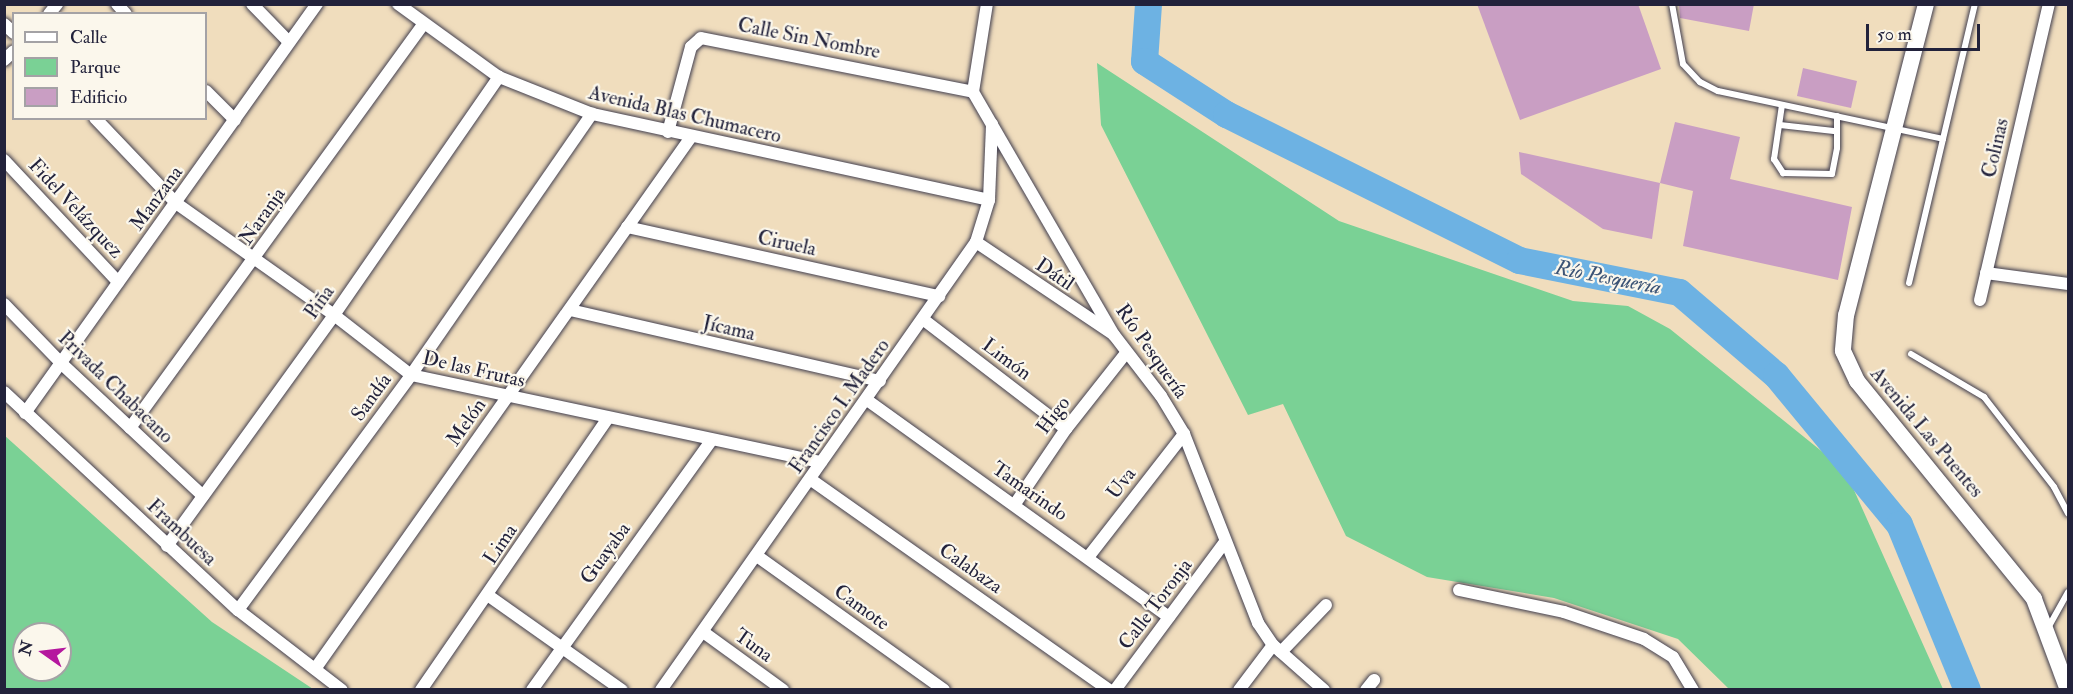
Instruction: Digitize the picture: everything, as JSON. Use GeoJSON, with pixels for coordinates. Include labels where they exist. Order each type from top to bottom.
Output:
{"type":"FeatureCollection","features":[{"type":"Feature","properties":{"kind":"street"},"geometry":{"type":"LineString","coordinates":[[252,4],[289,42]]}},
{"type":"Feature","properties":{"kind":"street","name":"Manzana"},"geometry":{"type":"LineString","coordinates":[[25,413],[317,4]]}},
{"type":"Feature","properties":{"kind":"street","name":"Avenida Blas Chumacero"},"geometry":{"type":"LineString","coordinates":[[398,4],[499,76],[592,114],[989,200]]}},
{"type":"Feature","properties":{"kind":"street"},"geometry":{"type":"LineString","coordinates":[[973,92],[987,4]]}},
{"type":"Feature","properties":{"kind":"street","name":"Avenida Las Puentes"},"geometry":{"type":"LineString","coordinates":[[1926,4],[1846,315],[1846,361],[1857,381],[2006,561],[2034,599],[2048,629],[2068,690]]}},
{"type":"Feature","properties":{"kind":"street","name":"Colinas"},"geometry":{"type":"LineString","coordinates":[[1980,300],[2049,4]]}},
{"type":"Feature","properties":{"kind":"street","name":"Naranja"},"geometry":{"type":"LineString","coordinates":[[130,428],[255,260],[423,24]]}},
{"type":"Feature","properties":{"kind":"street","name":"Calle Sin Nombre"},"geometry":{"type":"LineString","coordinates":[[668,132],[691,47],[701,38],[973,92]]}},
{"type":"Feature","properties":{"kind":"street","name":"Piña"},"geometry":{"type":"LineString","coordinates":[[167,546],[334,315],[499,76]]}},
{"type":"Feature","properties":{"kind":"street"},"geometry":{"type":"LineString","coordinates":[[207,92],[235,120]]}},
{"type":"Feature","properties":{"kind":"street","name":"Río Pesquería"},"geometry":{"type":"LineString","coordinates":[[973,92],[1114,335],[1161,396],[1184,434],[1258,623],[1277,649],[1324,690]]}},
{"type":"Feature","properties":{"kind":"street","name":"Sandía"},"geometry":{"type":"LineString","coordinates":[[238,610],[411,375],[592,114]]}},
{"type":"Feature","properties":{"kind":"street","name":"De las Frutas"},"geometry":{"type":"LineString","coordinates":[[97,120],[176,203],[334,315],[411,375],[711,441],[821,462]]}},
{"type":"Feature","properties":{"kind":"street","name":"Francisco I. Madero"},"geometry":{"type":"LineString","coordinates":[[661,690],[924,320],[976,242],[989,200],[993,123]]}},
{"type":"Feature","properties":{"kind":"street","name":"Melón"},"geometry":{"type":"LineString","coordinates":[[315,669],[691,137]]}},
{"type":"Feature","properties":{"kind":"street","name":"Fidel Velázquez"},"geometry":{"type":"LineString","coordinates":[[4,160],[118,282]]}},
{"type":"Feature","properties":{"kind":"street","name":"Ciruela"},"geometry":{"type":"LineString","coordinates":[[627,228],[939,296]]}},
{"type":"Feature","properties":{"kind":"street","name":"Dátil"},"geometry":{"type":"LineString","coordinates":[[976,242],[1114,335]]}},
{"type":"Feature","properties":{"kind":"street"},"geometry":{"type":"LineString","coordinates":[[1986,273],[2068,284]]}},
{"type":"Feature","properties":{"kind":"street","name":"Privada Chabacano"},"geometry":{"type":"LineString","coordinates":[[4,304],[62,364],[203,496]]}},
{"type":"Feature","properties":{"kind":"street","name":"Jícama"},"geometry":{"type":"LineString","coordinates":[[570,310],[880,381]]}},
{"type":"Feature","properties":{"kind":"street","name":"Limón"},"geometry":{"type":"LineString","coordinates":[[924,320],[1066,429]]}},
{"type":"Feature","properties":{"kind":"street","name":"Higo"},"geometry":{"type":"LineString","coordinates":[[1015,504],[1066,429],[1126,353]]}},
{"type":"Feature","properties":{"kind":"street","name":"Frambuesa"},"geometry":{"type":"LineString","coordinates":[[4,392],[238,610],[342,690]]}},
{"type":"Feature","properties":{"kind":"street","name":"Tamarindo"},"geometry":{"type":"LineString","coordinates":[[867,400],[1089,556],[1169,617]]}},
{"type":"Feature","properties":{"kind":"street","name":"Lima"},"geometry":{"type":"LineString","coordinates":[[421,690],[489,596],[608,418]]}},
{"type":"Feature","properties":{"kind":"street","name":"Uva"},"geometry":{"type":"LineString","coordinates":[[1089,556],[1184,434]]}},
{"type":"Feature","properties":{"kind":"street","name":"Guayaba"},"geometry":{"type":"LineString","coordinates":[[532,690],[711,441]]}},
{"type":"Feature","properties":{"kind":"street","name":"Calabaza"},"geometry":{"type":"LineString","coordinates":[[810,479],[1109,690]]}},
{"type":"Feature","properties":{"kind":"street","name":"Calle Toronja"},"geometry":{"type":"LineString","coordinates":[[1116,690],[1225,542]]}},
{"type":"Feature","properties":{"kind":"street","name":"Camote"},"geometry":{"type":"LineString","coordinates":[[757,556],[944,690]]}},
{"type":"Feature","properties":{"kind":"street"},"geometry":{"type":"LineString","coordinates":[[1459,590],[1564,612],[1644,639],[1673,657],[1693,690]]}},
{"type":"Feature","properties":{"kind":"street"},"geometry":{"type":"LineString","coordinates":[[489,596],[622,690]]}},
{"type":"Feature","properties":{"kind":"street"},"geometry":{"type":"LineString","coordinates":[[1239,690],[1277,649],[1326,605]]}},
{"type":"Feature","properties":{"kind":"street","name":"Tuna"},"geometry":{"type":"LineString","coordinates":[[703,632],[783,690]]}},
{"type":"Feature","properties":{"kind":"lane"},"geometry":{"type":"LineString","coordinates":[[1672,4],[1683,64],[1700,82],[1718,91],[1943,139]]}},
{"type":"Feature","properties":{"kind":"lane"},"geometry":{"type":"LineString","coordinates":[[1909,283],[1975,4]]}},
{"type":"Feature","properties":{"kind":"lane"},"geometry":{"type":"LineString","coordinates":[[1782,105],[1774,159],[1784,173],[1832,174],[1837,148],[1834,131],[1837,116]]}},
{"type":"Feature","properties":{"kind":"lane"},"geometry":{"type":"LineString","coordinates":[[1780,124],[1834,131]]}},
{"type":"Feature","properties":{"kind":"lane"},"geometry":{"type":"LineString","coordinates":[[1911,354],[1984,398],[2054,487],[2068,513]]}},
{"type":"Feature","properties":{"kind":"lane"},"geometry":{"type":"LineString","coordinates":[[2048,629],[2068,592]]}},
{"type":"Feature","properties":{"kind":"green space"},"geometry":{"type":"Polygon","coordinates":[[[1097,63],[1339,221],[1573,301],[1628,306],[1670,329],[1845,470],[1943,689],[1729,689],[1678,639],[1554,598],[1427,577],[1346,536],[1283,404],[1248,415],[1101,125],[1097,63]]]}},
{"type":"Feature","properties":{"kind":"green space"},"geometry":{"type":"Polygon","coordinates":[[[4,435],[212,622],[313,689],[5,689],[4,435]]]}},
{"type":"Feature","properties":{"kind":"building"},"geometry":{"type":"Polygon","coordinates":[[[1477,4],[1638,4],[1661,69],[1520,120],[1477,4]]]}},
{"type":"Feature","properties":{"kind":"building"},"geometry":{"type":"Polygon","coordinates":[[[1679,4],[1754,4],[1749,31],[1680,18],[1679,4]]]}},
{"type":"Feature","properties":{"kind":"building"},"geometry":{"type":"Polygon","coordinates":[[[1803,68],[1857,81],[1851,108],[1797,96],[1803,68]]]}},
{"type":"Feature","properties":{"kind":"building"},"geometry":{"type":"Polygon","coordinates":[[[1675,122],[1740,137],[1730,179],[1852,207],[1838,280],[1683,246],[1693,191],[1660,183],[1675,122]]]}},
{"type":"Feature","properties":{"kind":"building"},"geometry":{"type":"Polygon","coordinates":[[[1519,152],[1660,183],[1652,239],[1603,229],[1521,174],[1519,152]]]}},
{"type":"Feature","properties":{"kind":"waterway","name":"Río Pesquería"},"geometry":{"type":"LineString","coordinates":[[1148,4],[1144,61],[1226,114],[1519,260],[1679,292],[1776,375],[1899,524],[1967,690]]}}]}
